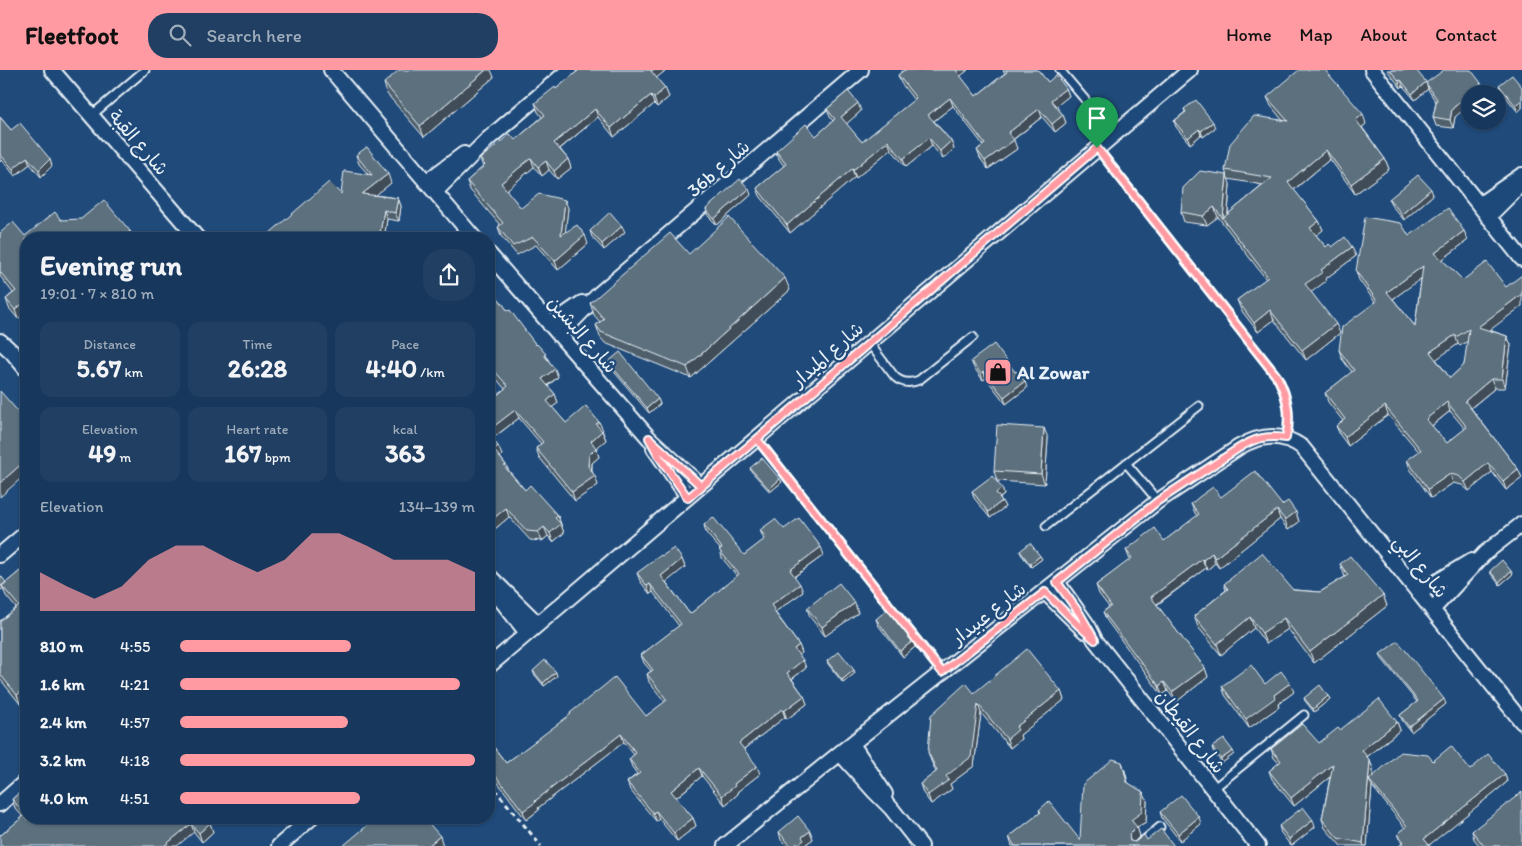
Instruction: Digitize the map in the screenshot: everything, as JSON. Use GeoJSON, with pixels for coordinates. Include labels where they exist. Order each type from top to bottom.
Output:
{"type":"FeatureCollection","features":[{"type":"Feature","properties":{"kind":"street","name":"شارع القبة"},"geometry":{"type":"LineString","coordinates":[[52,70],[192,232]]}},
{"type":"Feature","properties":{"kind":"street"},"geometry":{"type":"LineString","coordinates":[[331,70],[469,232]]}},
{"type":"Feature","properties":{"kind":"street"},"geometry":{"type":"LineString","coordinates":[[430,187],[569,70]]}},
{"type":"Feature","properties":{"kind":"street","name":"36b شارع"},"geometry":{"type":"LineString","coordinates":[[554,330],[600,294],[861,70]]}},
{"type":"Feature","properties":{"kind":"street","name":"شارع الميدار"},"geometry":{"type":"LineString","coordinates":[[495,661],[1190,70]]}},
{"type":"Feature","properties":{"kind":"street"},"geometry":{"type":"LineString","coordinates":[[1372,70],[1522,259]]}},
{"type":"Feature","properties":{"kind":"street"},"geometry":{"type":"LineString","coordinates":[[1479,205],[1522,175]]}},
{"type":"Feature","properties":{"kind":"street"},"geometry":{"type":"LineString","coordinates":[[1488,217],[1522,183]]}},
{"type":"Feature","properties":{"kind":"street","name":"شارع البشين"},"geometry":{"type":"LineString","coordinates":[[495,261],[649,438],[701,486]]}},
{"type":"Feature","properties":{"kind":"street"},"geometry":{"type":"LineString","coordinates":[[0,341],[20,362]]}},
{"type":"Feature","properties":{"kind":"street","name":"شارع عبيدار"},"geometry":{"type":"LineString","coordinates":[[725,846],[1158,501],[1251,441],[1275,436],[1286,438]]}},
{"type":"Feature","properties":{"kind":"street","name":"شارع البشين"},"geometry":{"type":"LineString","coordinates":[[649,438],[660,458],[688,498]]}},
{"type":"Feature","properties":{"kind":"street","name":"شارع البي"},"geometry":{"type":"LineString","coordinates":[[1286,438],[1308,454],[1522,722]]}},
{"type":"Feature","properties":{"kind":"street"},"geometry":{"type":"LineString","coordinates":[[1419,593],[1485,553],[1522,524]]}},
{"type":"Feature","properties":{"kind":"street"},"geometry":{"type":"LineString","coordinates":[[0,555],[20,538]]}},
{"type":"Feature","properties":{"kind":"street"},"geometry":{"type":"LineString","coordinates":[[1432,610],[1485,553]]}},
{"type":"Feature","properties":{"kind":"street","name":"شارع القيطان"},"geometry":{"type":"LineString","coordinates":[[1057,582],[1080,614],[1095,640],[1258,846]]}},
{"type":"Feature","properties":{"kind":"street"},"geometry":{"type":"LineString","coordinates":[[495,589],[501,600],[532,629]]}},
{"type":"Feature","properties":{"kind":"street","name":"شارع القيطان"},"geometry":{"type":"LineString","coordinates":[[1045,592],[1095,640]]}},
{"type":"Feature","properties":{"kind":"street"},"geometry":{"type":"LineString","coordinates":[[852,744],[882,788],[891,808]]}},
{"type":"Feature","properties":{"kind":"street"},"geometry":{"type":"LineString","coordinates":[[840,753],[891,808],[921,846]]}},
{"type":"Feature","properties":{"kind":"street"},"geometry":{"type":"LineString","coordinates":[[0,804],[20,786]]}},
{"type":"Feature","properties":{"kind":"street"},"geometry":{"type":"LineString","coordinates":[[279,846],[304,824]]}},
{"type":"Feature","properties":{"kind":"lane"},"geometry":{"type":"LineString","coordinates":[[92,115],[145,70]]}},
{"type":"Feature","properties":{"kind":"lane"},"geometry":{"type":"LineString","coordinates":[[1060,70],[1114,134]]}},
{"type":"Feature","properties":{"kind":"lane"},"geometry":{"type":"LineString","coordinates":[[1097,148],[1278,378],[1287,401],[1289,413],[1289,426],[1286,438]]}},
{"type":"Feature","properties":{"kind":"lane"},"geometry":{"type":"LineString","coordinates":[[869,343],[895,377],[909,383],[918,380],[974,337]]}},
{"type":"Feature","properties":{"kind":"lane"},"geometry":{"type":"LineString","coordinates":[[1046,526],[1199,406]]}},
{"type":"Feature","properties":{"kind":"lane"},"geometry":{"type":"LineString","coordinates":[[757,439],[942,672]]}},
{"type":"Feature","properties":{"kind":"lane"},"geometry":{"type":"LineString","coordinates":[[1126,463],[1158,501]]}},
{"type":"Feature","properties":{"kind":"lane"},"geometry":{"type":"LineString","coordinates":[[1213,789],[1304,715]]}},
{"type":"Feature","properties":{"kind":"lane"},"geometry":{"type":"LineString","coordinates":[[1137,846],[1160,827]]}},
{"type":"Feature","properties":{"kind":"path"},"geometry":{"type":"LineString","coordinates":[[495,789],[541,846]]}},
{"type":"Feature","properties":{"kind":"building"},"geometry":{"type":"Polygon","coordinates":[[[399,70],[486,70],[420,126],[384,83],[399,70]]]}},
{"type":"Feature","properties":{"kind":"building"},"geometry":{"type":"Polygon","coordinates":[[[579,70],[652,70],[665,88],[654,98],[651,95],[611,128],[595,109],[554,143],[568,159],[554,171],[546,161],[538,167],[531,158],[501,183],[521,208],[539,194],[565,200],[561,235],[577,225],[585,235],[555,261],[533,237],[513,246],[498,227],[503,223],[467,181],[485,165],[480,159],[510,134],[515,140],[545,115],[535,103],[579,70]]]}},
{"type":"Feature","properties":{"kind":"building"},"geometry":{"type":"Polygon","coordinates":[[[904,70],[956,70],[976,96],[1007,72],[1006,70],[1038,70],[1048,82],[1056,75],[1066,88],[1051,100],[1063,115],[1052,124],[1039,109],[1008,133],[1014,140],[985,161],[977,150],[985,144],[950,98],[928,115],[951,141],[940,151],[929,138],[903,159],[888,141],[787,225],[757,188],[786,164],[776,151],[806,124],[816,136],[835,119],[827,109],[848,91],[858,103],[841,117],[862,142],[916,98],[898,75],[904,70]]]}},
{"type":"Feature","properties":{"kind":"building"},"geometry":{"type":"Polygon","coordinates":[[[1299,70],[1325,70],[1363,114],[1356,120],[1385,159],[1351,184],[1326,150],[1288,182],[1319,221],[1310,228],[1326,247],[1329,244],[1332,247],[1345,237],[1352,247],[1321,270],[1323,272],[1305,284],[1336,324],[1302,350],[1270,310],[1254,323],[1237,300],[1268,277],[1214,207],[1203,216],[1181,212],[1183,188],[1200,171],[1227,175],[1223,218],[1272,178],[1225,170],[1230,144],[1254,116],[1288,121],[1267,97],[1299,70]]]}},
{"type":"Feature","properties":{"kind":"building"},"geometry":{"type":"Polygon","coordinates":[[[1390,70],[1416,70],[1426,82],[1412,94],[1390,70]]]}},
{"type":"Feature","properties":{"kind":"building"},"geometry":{"type":"Polygon","coordinates":[[[1444,70],[1471,70],[1481,83],[1479,85],[1461,85],[1461,101],[1452,109],[1450,120],[1433,117],[1437,99],[1426,83],[1444,70]]]}},
{"type":"Feature","properties":{"kind":"building"},"geometry":{"type":"Polygon","coordinates":[[[1512,75],[1522,87],[1522,100],[1515,105],[1506,94],[1506,85],[1499,85],[1512,75]]]}},
{"type":"Feature","properties":{"kind":"building"},"geometry":{"type":"Polygon","coordinates":[[[1196,100],[1213,122],[1201,131],[1199,129],[1188,138],[1174,121],[1186,112],[1184,109],[1196,100]]]}},
{"type":"Feature","properties":{"kind":"building"},"geometry":{"type":"Polygon","coordinates":[[[0,117],[11,130],[20,123],[50,159],[39,170],[27,157],[13,169],[0,154],[0,117]]]}},
{"type":"Feature","properties":{"kind":"building"},"geometry":{"type":"Polygon","coordinates":[[[367,147],[388,174],[362,194],[398,198],[395,213],[384,210],[380,232],[271,232],[329,182],[341,194],[344,171],[372,175],[356,155],[367,147]]]}},
{"type":"Feature","properties":{"kind":"building"},"geometry":{"type":"Polygon","coordinates":[[[1418,175],[1431,189],[1402,214],[1389,199],[1418,175]]]}},
{"type":"Feature","properties":{"kind":"building"},"geometry":{"type":"Polygon","coordinates":[[[740,179],[749,189],[714,219],[706,209],[740,179]]]}},
{"type":"Feature","properties":{"kind":"building"},"geometry":{"type":"Polygon","coordinates":[[[104,200],[130,231],[30,232],[55,212],[61,220],[81,219],[104,200]]]}},
{"type":"Feature","properties":{"kind":"building"},"geometry":{"type":"Polygon","coordinates":[[[1448,208],[1464,231],[1435,253],[1463,280],[1487,262],[1506,287],[1522,275],[1522,294],[1478,327],[1507,336],[1502,379],[1491,379],[1465,401],[1518,469],[1503,481],[1488,463],[1465,482],[1459,476],[1450,474],[1428,489],[1407,460],[1421,450],[1385,406],[1345,437],[1336,426],[1345,419],[1325,393],[1354,370],[1339,350],[1342,327],[1377,301],[1356,271],[1365,217],[1401,223],[1409,236],[1448,208]],[[1423,266],[1387,292],[1415,326],[1423,266]],[[1469,329],[1456,337],[1455,335],[1430,352],[1450,378],[1464,365],[1469,329]],[[1447,402],[1426,419],[1447,443],[1467,427],[1447,402]]]}},
{"type":"Feature","properties":{"kind":"building"},"geometry":{"type":"Polygon","coordinates":[[[610,212],[622,226],[602,244],[590,231],[610,212]]]}},
{"type":"Feature","properties":{"kind":"building"},"geometry":{"type":"Polygon","coordinates":[[[729,217],[785,278],[687,367],[601,332],[596,325],[604,319],[590,303],[670,233],[689,254],[729,217]]]}},
{"type":"Feature","properties":{"kind":"building"},"geometry":{"type":"Polygon","coordinates":[[[13,222],[22,232],[20,232],[20,306],[15,310],[6,299],[16,291],[0,272],[0,233],[13,222]]]}},
{"type":"Feature","properties":{"kind":"building"},"geometry":{"type":"Polygon","coordinates":[[[495,294],[508,311],[510,310],[536,345],[546,354],[544,355],[555,369],[542,379],[555,394],[547,401],[566,423],[586,406],[599,422],[596,424],[602,431],[591,441],[596,448],[589,455],[588,466],[595,476],[572,492],[536,448],[543,442],[515,410],[495,425],[495,397],[508,386],[495,372],[495,294]]]}},
{"type":"Feature","properties":{"kind":"building"},"geometry":{"type":"Polygon","coordinates":[[[994,344],[1015,372],[1025,381],[1004,397],[983,371],[981,374],[971,361],[994,344]]]}},
{"type":"Feature","properties":{"kind":"building"},"geometry":{"type":"Polygon","coordinates":[[[620,352],[658,399],[647,408],[608,362],[620,352]]]}},
{"type":"Feature","properties":{"kind":"building"},"geometry":{"type":"Polygon","coordinates":[[[0,391],[20,414],[20,465],[0,483],[0,391]]]}},
{"type":"Feature","properties":{"kind":"building"},"geometry":{"type":"Polygon","coordinates":[[[997,425],[1044,428],[1041,474],[994,471],[997,425]]]}},
{"type":"Feature","properties":{"kind":"building"},"geometry":{"type":"Polygon","coordinates":[[[495,451],[506,465],[504,466],[525,490],[530,485],[558,516],[555,518],[561,524],[550,533],[544,527],[538,532],[527,531],[506,508],[495,517],[495,451]]]}},
{"type":"Feature","properties":{"kind":"building"},"geometry":{"type":"Polygon","coordinates":[[[762,458],[780,479],[769,489],[750,468],[762,458]]]}},
{"type":"Feature","properties":{"kind":"building"},"geometry":{"type":"Polygon","coordinates":[[[1255,471],[1282,505],[1288,501],[1296,512],[1285,520],[1277,510],[1215,558],[1212,553],[1202,559],[1151,597],[1205,668],[1172,692],[1164,682],[1159,686],[1103,612],[1111,606],[1096,585],[1132,558],[1126,550],[1155,528],[1164,541],[1199,514],[1191,504],[1199,497],[1213,487],[1221,497],[1255,471]]]}},
{"type":"Feature","properties":{"kind":"building"},"geometry":{"type":"Polygon","coordinates":[[[992,476],[1002,488],[996,493],[1002,501],[988,512],[972,491],[992,476]]]}},
{"type":"Feature","properties":{"kind":"building"},"geometry":{"type":"Polygon","coordinates":[[[713,517],[744,555],[766,538],[760,530],[775,519],[784,529],[799,518],[821,547],[790,570],[800,584],[771,605],[799,645],[794,649],[803,660],[787,673],[804,696],[784,711],[782,709],[739,743],[757,766],[722,796],[699,768],[671,791],[693,818],[674,833],[656,811],[653,813],[627,782],[640,773],[629,759],[636,753],[621,734],[523,811],[495,775],[495,749],[506,763],[571,714],[615,677],[646,716],[667,700],[647,674],[653,670],[641,655],[681,624],[650,584],[647,586],[637,573],[674,548],[682,559],[661,576],[690,614],[739,574],[719,550],[722,548],[704,525],[713,517]]]}},
{"type":"Feature","properties":{"kind":"building"},"geometry":{"type":"Polygon","coordinates":[[[1030,543],[1040,556],[1030,564],[1020,551],[1030,543]]]}},
{"type":"Feature","properties":{"kind":"building"},"geometry":{"type":"Polygon","coordinates":[[[1262,553],[1293,590],[1320,592],[1348,575],[1340,564],[1350,556],[1383,595],[1310,652],[1284,618],[1262,633],[1250,617],[1217,644],[1194,616],[1228,589],[1224,584],[1262,553]]]}},
{"type":"Feature","properties":{"kind":"building"},"geometry":{"type":"Polygon","coordinates":[[[1502,560],[1511,571],[1499,582],[1490,571],[1502,560]]]}},
{"type":"Feature","properties":{"kind":"building"},"geometry":{"type":"Polygon","coordinates":[[[20,571],[20,692],[17,695],[0,674],[0,621],[19,606],[2,586],[20,571]]]}},
{"type":"Feature","properties":{"kind":"building"},"geometry":{"type":"Polygon","coordinates":[[[0,575],[6,582],[0,587],[0,575]]]}},
{"type":"Feature","properties":{"kind":"building"},"geometry":{"type":"Polygon","coordinates":[[[839,583],[855,603],[822,627],[807,608],[839,583]]]}},
{"type":"Feature","properties":{"kind":"building"},"geometry":{"type":"Polygon","coordinates":[[[888,609],[913,641],[900,651],[876,619],[888,609]]]}},
{"type":"Feature","properties":{"kind":"building"},"geometry":{"type":"Polygon","coordinates":[[[1398,641],[1444,699],[1409,727],[1400,715],[1418,701],[1380,654],[1398,641]]]}},
{"type":"Feature","properties":{"kind":"building"},"geometry":{"type":"Polygon","coordinates":[[[1027,649],[1061,691],[1016,727],[1018,730],[1007,739],[978,704],[971,757],[946,776],[949,780],[928,795],[920,784],[937,771],[928,752],[931,715],[966,683],[974,693],[1027,649]]]}},
{"type":"Feature","properties":{"kind":"building"},"geometry":{"type":"Polygon","coordinates":[[[839,651],[854,670],[842,680],[827,661],[839,651]]]}},
{"type":"Feature","properties":{"kind":"building"},"geometry":{"type":"Polygon","coordinates":[[[545,660],[556,672],[543,683],[533,671],[545,660]]]}},
{"type":"Feature","properties":{"kind":"building"},"geometry":{"type":"Polygon","coordinates":[[[1251,665],[1265,684],[1281,671],[1290,683],[1274,695],[1275,698],[1246,719],[1222,686],[1251,665]]]}},
{"type":"Feature","properties":{"kind":"building"},"geometry":{"type":"Polygon","coordinates":[[[1320,685],[1328,696],[1313,709],[1304,698],[1320,685]]]}},
{"type":"Feature","properties":{"kind":"building"},"geometry":{"type":"Polygon","coordinates":[[[1379,699],[1397,722],[1362,750],[1370,761],[1363,843],[1338,838],[1322,819],[1333,764],[1291,798],[1269,771],[1281,761],[1271,749],[1302,724],[1319,743],[1338,728],[1340,730],[1379,699]]]}},
{"type":"Feature","properties":{"kind":"building"},"geometry":{"type":"Polygon","coordinates":[[[1224,739],[1233,751],[1221,759],[1212,747],[1224,739]]]}},
{"type":"Feature","properties":{"kind":"building"},"geometry":{"type":"Polygon","coordinates":[[[1451,746],[1470,770],[1488,754],[1505,774],[1424,839],[1430,846],[1399,846],[1404,842],[1398,834],[1407,826],[1369,780],[1400,752],[1428,755],[1433,761],[1451,746]]]}},
{"type":"Feature","properties":{"kind":"building"},"geometry":{"type":"Polygon","coordinates":[[[1113,759],[1122,762],[1127,782],[1143,792],[1142,812],[1131,820],[1137,827],[1129,835],[1130,841],[1135,842],[1144,835],[1147,840],[1161,829],[1174,846],[1015,846],[1009,837],[1041,812],[1039,810],[1049,801],[1080,840],[1083,784],[1113,759]]]}},
{"type":"Feature","properties":{"kind":"building"},"geometry":{"type":"Polygon","coordinates":[[[20,792],[20,809],[12,799],[20,792]]]}},
{"type":"Feature","properties":{"kind":"building"},"geometry":{"type":"Polygon","coordinates":[[[1522,792],[1522,846],[1484,846],[1472,831],[1522,792]]]}},
{"type":"Feature","properties":{"kind":"building"},"geometry":{"type":"Polygon","coordinates":[[[1181,795],[1199,817],[1178,834],[1160,812],[1181,795]]]}},
{"type":"Feature","properties":{"kind":"building"},"geometry":{"type":"Polygon","coordinates":[[[1303,807],[1313,820],[1289,839],[1279,826],[1303,807]]]}},
{"type":"Feature","properties":{"kind":"building"},"geometry":{"type":"Polygon","coordinates":[[[798,816],[810,831],[802,837],[804,840],[799,844],[791,846],[779,832],[798,816]]]}},
{"type":"Feature","properties":{"kind":"building"},"geometry":{"type":"Polygon","coordinates":[[[20,819],[20,824],[191,824],[164,846],[0,846],[1,835],[20,819]]]}},
{"type":"Feature","properties":{"kind":"building"},"geometry":{"type":"Polygon","coordinates":[[[191,824],[209,824],[199,833],[191,824]]]}},
{"type":"Feature","properties":{"kind":"building"},"geometry":{"type":"Polygon","coordinates":[[[369,824],[429,824],[440,836],[428,846],[343,846],[369,824]]]}},
{"type":"Feature","properties":{"kind":"place","name":"Al Zowar"},"geometry":{"type":"Point","coordinates":[998,372]}},
{"type":"Feature","properties":{"kind":"route"},"geometry":{"type":"LineString","coordinates":[[1097,148],[757,439],[688,498],[656,452],[649,438],[701,486],[757,439],[942,672],[1045,592],[1095,640],[1088,626],[1057,582],[1158,501],[1239,448],[1251,441],[1264,437],[1286,438],[1289,426],[1287,401],[1284,389],[1271,367],[1097,148]]}}]}
